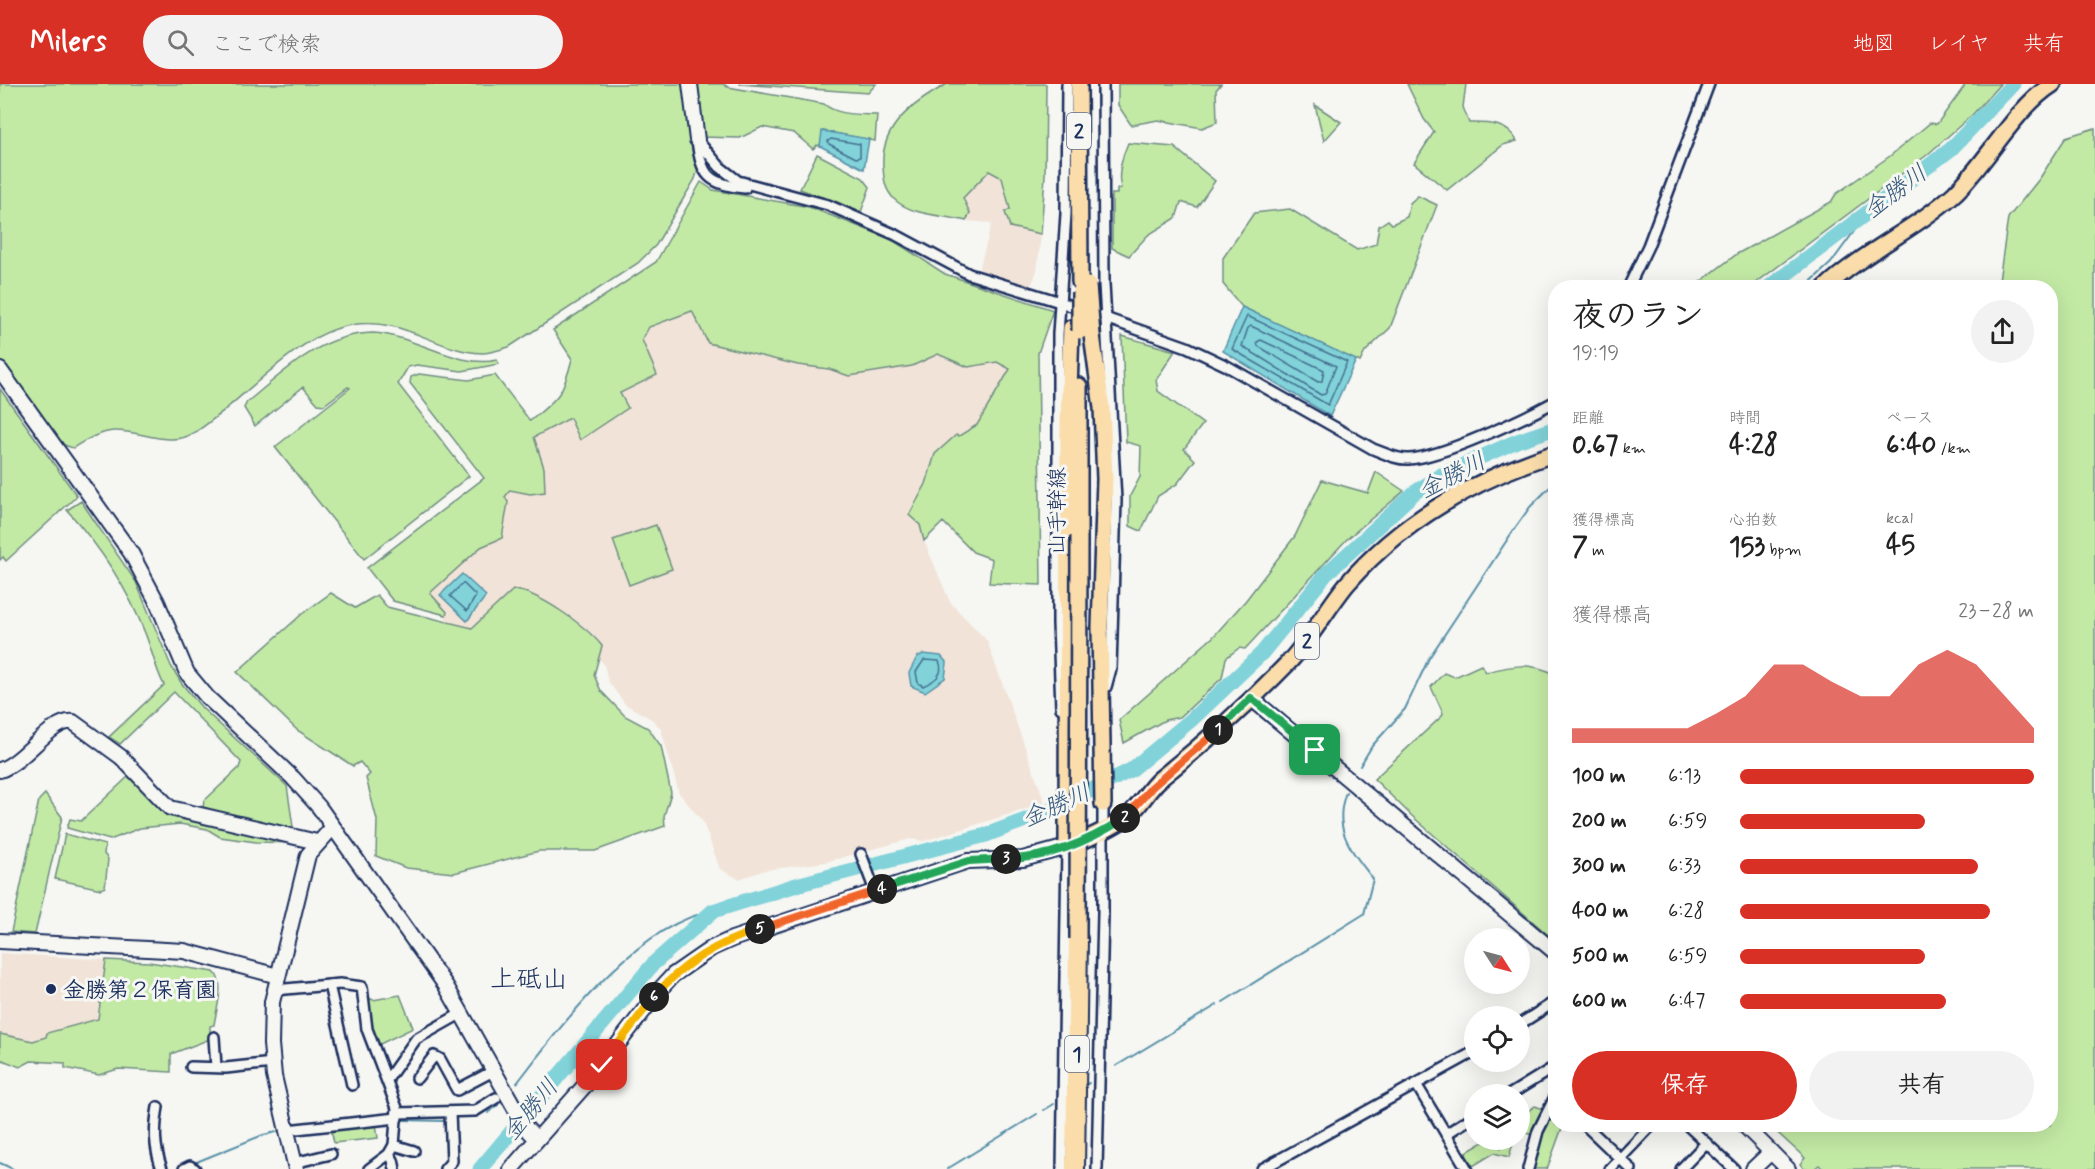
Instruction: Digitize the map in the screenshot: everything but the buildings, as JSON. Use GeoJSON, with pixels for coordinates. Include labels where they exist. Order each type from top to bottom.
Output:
{"type":"FeatureCollection","features":[{"type":"Feature","properties":{"kind":"highway","name":"1"},"geometry":{"type":"LineString","coordinates":[[1075,1169],[1078,939]]}},
{"type":"Feature","properties":{"kind":"main road","name":"山手幹線"},"geometry":{"type":"LineString","coordinates":[[1078,939],[1081,332],[1079,84]]}},
{"type":"Feature","properties":{"kind":"main road"},"geometry":{"type":"LineString","coordinates":[[1835,280],[1859,260],[1950,197],[1983,164],[2029,105],[2053,84]]}},
{"type":"Feature","properties":{"kind":"main road"},"geometry":{"type":"LineString","coordinates":[[1080,179],[1081,283]]}},
{"type":"Feature","properties":{"kind":"main road"},"geometry":{"type":"LineString","coordinates":[[1081,332],[1102,408],[1105,479],[1100,627],[1103,804]]}},
{"type":"Feature","properties":{"kind":"main road"},"geometry":{"type":"LineString","coordinates":[[1067,847],[1066,743],[1081,332]]}},
{"type":"Feature","properties":{"kind":"main road","name":"2"},"geometry":{"type":"LineString","coordinates":[[1067,847],[1128,816],[1152,787],[1188,758],[1300,648],[1345,587],[1368,562],[1419,519],[1451,497],[1490,477],[1548,456]]}},
{"type":"Feature","properties":{"kind":"street"},"geometry":{"type":"LineString","coordinates":[[690,84],[701,168],[706,175],[726,185],[751,186]]}},
{"type":"Feature","properties":{"kind":"street"},"geometry":{"type":"LineString","coordinates":[[1066,743],[1059,694],[1058,657],[1060,302],[1066,191],[1067,84]]}},
{"type":"Feature","properties":{"kind":"street"},"geometry":{"type":"LineString","coordinates":[[1101,706],[1110,669],[1116,500],[1106,320],[1103,84]]}},
{"type":"Feature","properties":{"kind":"street"},"geometry":{"type":"LineString","coordinates":[[1632,280],[1648,246],[1708,84]]}},
{"type":"Feature","properties":{"kind":"street"},"geometry":{"type":"LineString","coordinates":[[697,140],[720,167],[738,181],[828,205],[896,235],[969,274],[1060,302],[1187,347],[1227,366],[1373,449],[1408,460],[1450,448],[1548,405]]}},
{"type":"Feature","properties":{"kind":"street"},"geometry":{"type":"LineString","coordinates":[[0,370],[131,553],[154,594],[187,673],[207,697],[293,777],[333,827],[462,1013],[534,1137]]}},
{"type":"Feature","properties":{"kind":"street"},"geometry":{"type":"LineString","coordinates":[[1251,698],[1548,946]]}},
{"type":"Feature","properties":{"kind":"street"},"geometry":{"type":"LineString","coordinates":[[0,770],[21,759],[58,725],[74,722],[121,758],[170,808],[317,842]]}},
{"type":"Feature","properties":{"kind":"street"},"geometry":{"type":"LineString","coordinates":[[1097,1169],[1103,804]]}},
{"type":"Feature","properties":{"kind":"street"},"geometry":{"type":"LineString","coordinates":[[331,1154],[295,1166],[271,1044],[272,1002],[309,855],[317,842],[333,827]]}},
{"type":"Feature","properties":{"kind":"street"},"geometry":{"type":"LineString","coordinates":[[511,1169],[534,1137],[595,1074],[673,975],[712,948],[732,939],[969,861],[1023,859],[1067,847],[1062,1169]]}},
{"type":"Feature","properties":{"kind":"street"},"geometry":{"type":"LineString","coordinates":[[861,854],[875,891]]}},
{"type":"Feature","properties":{"kind":"street"},"geometry":{"type":"LineString","coordinates":[[0,941],[184,951],[277,983],[362,987],[367,1029],[387,1080],[397,1115],[394,1145],[389,1154],[369,1169]]}},
{"type":"Feature","properties":{"kind":"street"},"geometry":{"type":"LineString","coordinates":[[329,985],[352,1085]]}},
{"type":"Feature","properties":{"kind":"street"},"geometry":{"type":"LineString","coordinates":[[1530,1018],[1548,1006]]}},
{"type":"Feature","properties":{"kind":"street"},"geometry":{"type":"LineString","coordinates":[[387,1080],[416,1039],[462,1013]]}},
{"type":"Feature","properties":{"kind":"street"},"geometry":{"type":"LineString","coordinates":[[214,1037],[216,1068]]}},
{"type":"Feature","properties":{"kind":"street"},"geometry":{"type":"LineString","coordinates":[[417,1078],[434,1056],[440,1059],[457,1090],[495,1070]]}},
{"type":"Feature","properties":{"kind":"street"},"geometry":{"type":"LineString","coordinates":[[1262,1169],[1464,1058]]}},
{"type":"Feature","properties":{"kind":"street"},"geometry":{"type":"LineString","coordinates":[[191,1067],[216,1068],[273,1063]]}},
{"type":"Feature","properties":{"kind":"street"},"geometry":{"type":"LineString","coordinates":[[1527,1084],[1548,1071]]}},
{"type":"Feature","properties":{"kind":"street"},"geometry":{"type":"LineString","coordinates":[[1416,1084],[1466,1169]]}},
{"type":"Feature","properties":{"kind":"street"},"geometry":{"type":"LineString","coordinates":[[287,1130],[397,1115],[475,1111],[496,1098]]}},
{"type":"Feature","properties":{"kind":"street"},"geometry":{"type":"LineString","coordinates":[[158,1107],[153,1132],[156,1154],[162,1169]]}},
{"type":"Feature","properties":{"kind":"street"},"geometry":{"type":"LineString","coordinates":[[1528,1169],[1538,1131],[1548,1111]]}},
{"type":"Feature","properties":{"kind":"street"},"geometry":{"type":"LineString","coordinates":[[445,1169],[452,1161],[450,1113]]}},
{"type":"Feature","properties":{"kind":"street"},"geometry":{"type":"LineString","coordinates":[[1446,1134],[1464,1122]]}},
{"type":"Feature","properties":{"kind":"street"},"geometry":{"type":"LineString","coordinates":[[1592,1132],[1631,1169]]}},
{"type":"Feature","properties":{"kind":"street"},"geometry":{"type":"LineString","coordinates":[[1610,1169],[1645,1132]]}},
{"type":"Feature","properties":{"kind":"street"},"geometry":{"type":"LineString","coordinates":[[1695,1132],[1734,1169]]}},
{"type":"Feature","properties":{"kind":"street"},"geometry":{"type":"LineString","coordinates":[[1751,1132],[1788,1169]]}},
{"type":"Feature","properties":{"kind":"street"},"geometry":{"type":"LineString","coordinates":[[1681,1169],[1706,1143]]}},
{"type":"Feature","properties":{"kind":"street"},"geometry":{"type":"LineString","coordinates":[[394,1145],[414,1151]]}},
{"type":"Feature","properties":{"kind":"street"},"geometry":{"type":"LineString","coordinates":[[1754,1169],[1771,1152]]}},
{"type":"Feature","properties":{"kind":"street"},"geometry":{"type":"LineString","coordinates":[[389,1154],[394,1169]]}},
{"type":"Feature","properties":{"kind":"street"},"geometry":{"type":"LineString","coordinates":[[184,1169],[190,1166],[195,1169]]}},
{"type":"Feature","properties":{"kind":"shaded area"},"geometry":{"type":"Polygon","coordinates":[[[989,170],[1001,178],[1010,210],[1010,227],[1041,234],[1037,271],[1029,290],[978,273],[992,223],[966,221],[970,213],[963,198],[989,170]]]}},
{"type":"Feature","properties":{"kind":"shaded area"},"geometry":{"type":"Polygon","coordinates":[[[692,311],[798,365],[829,369],[849,376],[912,366],[938,354],[968,367],[997,361],[1010,370],[977,425],[959,436],[956,435],[935,454],[926,484],[909,515],[920,525],[924,541],[950,602],[987,641],[1045,803],[924,841],[910,839],[825,862],[765,870],[739,879],[720,869],[703,822],[679,793],[661,729],[653,720],[625,704],[608,681],[604,664],[598,658],[602,646],[593,635],[523,591],[512,590],[472,628],[445,621],[447,612],[430,593],[481,547],[502,538],[505,498],[510,490],[530,494],[544,468],[534,437],[571,418],[580,439],[620,393],[657,375],[642,340],[649,327],[692,311]]]}},
{"type":"Feature","properties":{"kind":"shaded area","name":"金勝第２保育園"},"geometry":{"type":"Polygon","coordinates":[[[0,953],[106,960],[98,1019],[47,1033],[46,1037],[32,1041],[0,1034],[0,953]]]}},
{"type":"Feature","properties":{"kind":"green space"},"geometry":{"type":"Polygon","coordinates":[[[0,84],[684,84],[687,117],[698,169],[695,179],[656,245],[638,263],[509,347],[485,353],[465,351],[387,325],[351,325],[330,331],[289,355],[212,420],[185,437],[165,439],[114,431],[92,437],[73,448],[61,444],[0,362],[0,84]]]}},
{"type":"Feature","properties":{"kind":"green space"},"geometry":{"type":"Polygon","coordinates":[[[695,84],[723,84],[728,87],[824,104],[836,111],[877,115],[875,141],[823,131],[820,146],[817,145],[813,149],[794,133],[762,127],[740,138],[701,137],[695,84]]]}},
{"type":"Feature","properties":{"kind":"green space"},"geometry":{"type":"Polygon","coordinates":[[[739,84],[876,84],[868,93],[739,84]]]}},
{"type":"Feature","properties":{"kind":"green space"},"geometry":{"type":"Polygon","coordinates":[[[947,84],[1046,84],[1045,175],[1041,234],[1010,227],[1005,212],[1010,209],[1002,178],[989,171],[963,198],[970,213],[966,221],[911,209],[895,200],[889,193],[883,167],[887,139],[893,127],[911,108],[947,84]]]}},
{"type":"Feature","properties":{"kind":"green space"},"geometry":{"type":"Polygon","coordinates":[[[1118,84],[1221,84],[1216,90],[1217,122],[1202,128],[1158,120],[1131,125],[1118,105],[1118,84]]]}},
{"type":"Feature","properties":{"kind":"green space"},"geometry":{"type":"Polygon","coordinates":[[[1407,84],[1466,84],[1463,107],[1469,123],[1502,127],[1508,130],[1517,141],[1503,145],[1447,190],[1414,163],[1434,132],[1424,119],[1407,84]]]}},
{"type":"Feature","properties":{"kind":"green space"},"geometry":{"type":"Polygon","coordinates":[[[1966,84],[2000,84],[1973,114],[1927,155],[1760,280],[1703,280],[1737,254],[1831,202],[1836,194],[1890,156],[1930,123],[1937,124],[1966,84]]]}},
{"type":"Feature","properties":{"kind":"green space"},"geometry":{"type":"Polygon","coordinates":[[[1315,105],[1341,122],[1324,141],[1315,105]]]}},
{"type":"Feature","properties":{"kind":"green space"},"geometry":{"type":"Polygon","coordinates":[[[2095,128],[2095,1169],[1823,1169],[1819,1165],[1814,1169],[1804,1169],[1800,1164],[1805,1158],[1777,1132],[2058,1132],[2058,280],[1999,280],[2008,218],[2040,178],[2066,137],[2095,128]]]}},
{"type":"Feature","properties":{"kind":"green space"},"geometry":{"type":"Polygon","coordinates":[[[1128,143],[1174,147],[1215,181],[1197,207],[1181,202],[1176,218],[1148,235],[1129,256],[1112,248],[1112,194],[1117,194],[1117,189],[1121,188],[1121,166],[1128,143]]]}},
{"type":"Feature","properties":{"kind":"green space"},"geometry":{"type":"Polygon","coordinates":[[[817,154],[863,178],[870,187],[861,212],[800,189],[817,154]]]}},
{"type":"Feature","properties":{"kind":"green space"},"geometry":{"type":"Polygon","coordinates":[[[701,182],[713,190],[809,207],[891,239],[945,274],[1053,310],[1038,353],[1041,585],[989,583],[992,559],[973,552],[943,522],[924,541],[920,525],[909,515],[926,484],[935,454],[956,435],[959,436],[977,425],[1010,369],[997,362],[968,367],[938,354],[912,366],[849,376],[829,369],[798,365],[708,343],[692,311],[649,327],[642,340],[657,375],[620,393],[628,408],[580,440],[570,418],[534,437],[544,468],[545,492],[530,494],[510,490],[505,497],[508,502],[502,538],[481,547],[430,593],[447,612],[446,615],[393,601],[367,568],[484,478],[410,383],[411,377],[419,374],[469,380],[495,375],[530,421],[558,395],[566,381],[572,359],[553,330],[656,262],[701,182]]]}},
{"type":"Feature","properties":{"kind":"green space"},"geometry":{"type":"Polygon","coordinates":[[[1418,196],[1437,205],[1390,328],[1365,352],[1360,362],[1242,307],[1223,284],[1223,258],[1254,213],[1290,209],[1357,250],[1376,244],[1379,226],[1388,220],[1392,224],[1407,217],[1410,203],[1418,196]]]}},
{"type":"Feature","properties":{"kind":"green space"},"geometry":{"type":"Polygon","coordinates":[[[373,333],[404,339],[467,360],[482,362],[497,360],[499,364],[462,371],[417,365],[408,367],[398,384],[469,476],[364,559],[275,447],[350,388],[348,387],[324,405],[318,404],[303,387],[255,426],[244,408],[247,402],[304,356],[336,340],[373,333]]]}},
{"type":"Feature","properties":{"kind":"green space"},"geometry":{"type":"Polygon","coordinates":[[[1122,336],[1175,351],[1156,380],[1158,391],[1203,424],[1184,449],[1195,460],[1177,484],[1158,496],[1141,531],[1130,526],[1130,496],[1140,477],[1141,446],[1126,442],[1122,336]]]}},
{"type":"Feature","properties":{"kind":"green space"},"geometry":{"type":"Polygon","coordinates":[[[0,389],[77,496],[6,561],[3,557],[0,560],[0,389]]]}},
{"type":"Feature","properties":{"kind":"green space"},"geometry":{"type":"Polygon","coordinates":[[[1376,472],[1404,491],[1347,539],[1245,649],[1239,648],[1226,658],[1222,678],[1180,717],[1165,720],[1124,743],[1119,720],[1213,637],[1246,600],[1295,536],[1322,480],[1368,493],[1376,472]]]}},
{"type":"Feature","properties":{"kind":"green space"},"geometry":{"type":"Polygon","coordinates":[[[81,501],[136,582],[171,666],[182,684],[203,709],[287,786],[293,827],[287,832],[203,807],[204,801],[239,768],[241,762],[174,692],[120,744],[109,737],[164,685],[130,600],[91,538],[67,510],[81,501]]]}},
{"type":"Feature","properties":{"kind":"green space"},"geometry":{"type":"Polygon","coordinates":[[[656,525],[672,569],[629,585],[613,540],[656,525]]]}},
{"type":"Feature","properties":{"kind":"green space"},"geometry":{"type":"Polygon","coordinates":[[[513,590],[535,596],[561,611],[585,629],[602,646],[594,675],[601,691],[625,716],[648,728],[661,746],[671,793],[664,816],[665,826],[595,851],[539,851],[454,873],[406,868],[376,856],[377,820],[366,778],[370,774],[360,762],[353,766],[297,730],[237,672],[302,614],[331,593],[355,608],[377,595],[387,607],[472,628],[513,590]]]}},
{"type":"Feature","properties":{"kind":"green space"},"geometry":{"type":"Polygon","coordinates":[[[1481,665],[1486,672],[1521,666],[1548,672],[1548,935],[1412,816],[1374,779],[1442,716],[1443,713],[1431,687],[1444,673],[1455,677],[1481,665]]]}},
{"type":"Feature","properties":{"kind":"green space"},"geometry":{"type":"Polygon","coordinates":[[[130,775],[167,812],[299,843],[256,842],[220,837],[207,829],[180,824],[140,828],[110,840],[67,828],[70,819],[81,821],[130,775]]]}},
{"type":"Feature","properties":{"kind":"green space"},"geometry":{"type":"Polygon","coordinates":[[[45,794],[62,817],[35,934],[11,932],[39,800],[45,794]]]}},
{"type":"Feature","properties":{"kind":"green space"},"geometry":{"type":"Polygon","coordinates":[[[65,834],[105,845],[104,854],[108,859],[105,887],[101,889],[55,879],[65,834]]]}},
{"type":"Feature","properties":{"kind":"green space"},"geometry":{"type":"Polygon","coordinates":[[[106,960],[149,962],[214,972],[218,977],[220,990],[214,1025],[210,1026],[210,1039],[171,1054],[171,1072],[118,1069],[99,1075],[65,1068],[65,1063],[31,1061],[20,1067],[0,1059],[0,1034],[33,1041],[46,1037],[47,1033],[98,1019],[106,960]]]}},
{"type":"Feature","properties":{"kind":"green space"},"geometry":{"type":"Polygon","coordinates":[[[400,995],[413,1028],[378,1045],[372,1033],[367,997],[373,1000],[400,995]]]}},
{"type":"Feature","properties":{"kind":"green space"},"geometry":{"type":"Polygon","coordinates":[[[1535,1106],[1543,1109],[1533,1135],[1530,1134],[1530,1110],[1535,1106]]]}},
{"type":"Feature","properties":{"kind":"green space"},"geometry":{"type":"Polygon","coordinates":[[[1548,1121],[1548,1132],[1560,1132],[1547,1169],[1532,1169],[1542,1132],[1548,1121]]]}},
{"type":"Feature","properties":{"kind":"green space"},"geometry":{"type":"Polygon","coordinates":[[[376,1124],[378,1138],[334,1143],[331,1129],[376,1124]]]}},
{"type":"Feature","properties":{"kind":"green space"},"geometry":{"type":"Polygon","coordinates":[[[1470,1150],[1511,1150],[1509,1157],[1494,1153],[1473,1166],[1465,1153],[1470,1150]]]}},
{"type":"Feature","properties":{"kind":"water"},"geometry":{"type":"Polygon","coordinates":[[[822,131],[869,139],[864,169],[820,146],[822,131]]]}},
{"type":"Feature","properties":{"kind":"water"},"geometry":{"type":"Polygon","coordinates":[[[1242,307],[1356,360],[1330,416],[1223,351],[1242,307]]]}},
{"type":"Feature","properties":{"kind":"water"},"geometry":{"type":"Polygon","coordinates":[[[462,574],[486,596],[467,621],[440,595],[462,574]]]}},
{"type":"Feature","properties":{"kind":"water"},"geometry":{"type":"Polygon","coordinates":[[[923,654],[941,656],[947,663],[945,678],[925,692],[911,686],[909,673],[917,657],[923,654]]]}},
{"type":"Feature","properties":{"kind":"waterway","name":"金勝川"},"geometry":{"type":"LineString","coordinates":[[1779,280],[1951,149],[2013,84]]}},
{"type":"Feature","properties":{"kind":"waterway"},"geometry":{"type":"LineString","coordinates":[[1813,280],[1831,263],[1866,215]]}},
{"type":"Feature","properties":{"kind":"waterway","name":"金勝川"},"geometry":{"type":"LineString","coordinates":[[480,1169],[654,963],[713,911],[800,884],[986,835],[1054,809],[1131,770],[1191,720],[1262,653],[1327,573],[1414,493],[1441,475],[1517,441],[1548,431]]}},
{"type":"Feature","properties":{"kind":"waterway"},"geometry":{"type":"LineString","coordinates":[[1360,766],[1372,746],[1405,709],[1429,658],[1515,528],[1530,507],[1548,489]]}},
{"type":"Feature","properties":{"kind":"waterway"},"geometry":{"type":"LineString","coordinates":[[1223,1002],[1364,914],[1373,879],[1346,839],[1341,818],[1346,792]]}},
{"type":"Feature","properties":{"kind":"waterway"},"geometry":{"type":"LineString","coordinates":[[517,1083],[579,1006],[629,956],[656,935],[684,920],[713,911]]}},
{"type":"Feature","properties":{"kind":"waterway"},"geometry":{"type":"LineString","coordinates":[[1116,1066],[1217,1005]]}},
{"type":"Feature","properties":{"kind":"waterway"},"geometry":{"type":"LineString","coordinates":[[1083,1086],[1089,1083]]}},
{"type":"Feature","properties":{"kind":"waterway"},"geometry":{"type":"LineString","coordinates":[[1044,1110],[1054,1104]]}},
{"type":"Feature","properties":{"kind":"waterway"},"geometry":{"type":"LineString","coordinates":[[488,1113],[498,1105]]}},
{"type":"Feature","properties":{"kind":"waterway"},"geometry":{"type":"LineString","coordinates":[[947,1169],[1037,1114]]}},
{"type":"Feature","properties":{"kind":"waterway"},"geometry":{"type":"LineString","coordinates":[[401,1120],[444,1121]]}},
{"type":"Feature","properties":{"kind":"waterway"},"geometry":{"type":"LineString","coordinates":[[194,1163],[263,1135],[281,1131]]}},
{"type":"Feature","properties":{"kind":"waterway"},"geometry":{"type":"LineString","coordinates":[[0,1163],[13,1169]]}},
{"type":"Feature","properties":{"kind":"place","name":"金勝第２保育園"},"geometry":{"type":"Point","coordinates":[51,989]}},
{"type":"Feature","properties":{"kind":"district","name":"上砥山"},"geometry":{"type":"Point","coordinates":[529,978]}},
{"type":"Feature","properties":{"kind":"route"},"geometry":{"type":"LineString","coordinates":[[602,1065],[648,1003],[673,975],[712,948],[732,939],[969,861],[986,858],[1023,859],[1055,852],[1071,845],[1128,816],[1161,778],[1188,758],[1251,698],[1315,750]]}}]}
